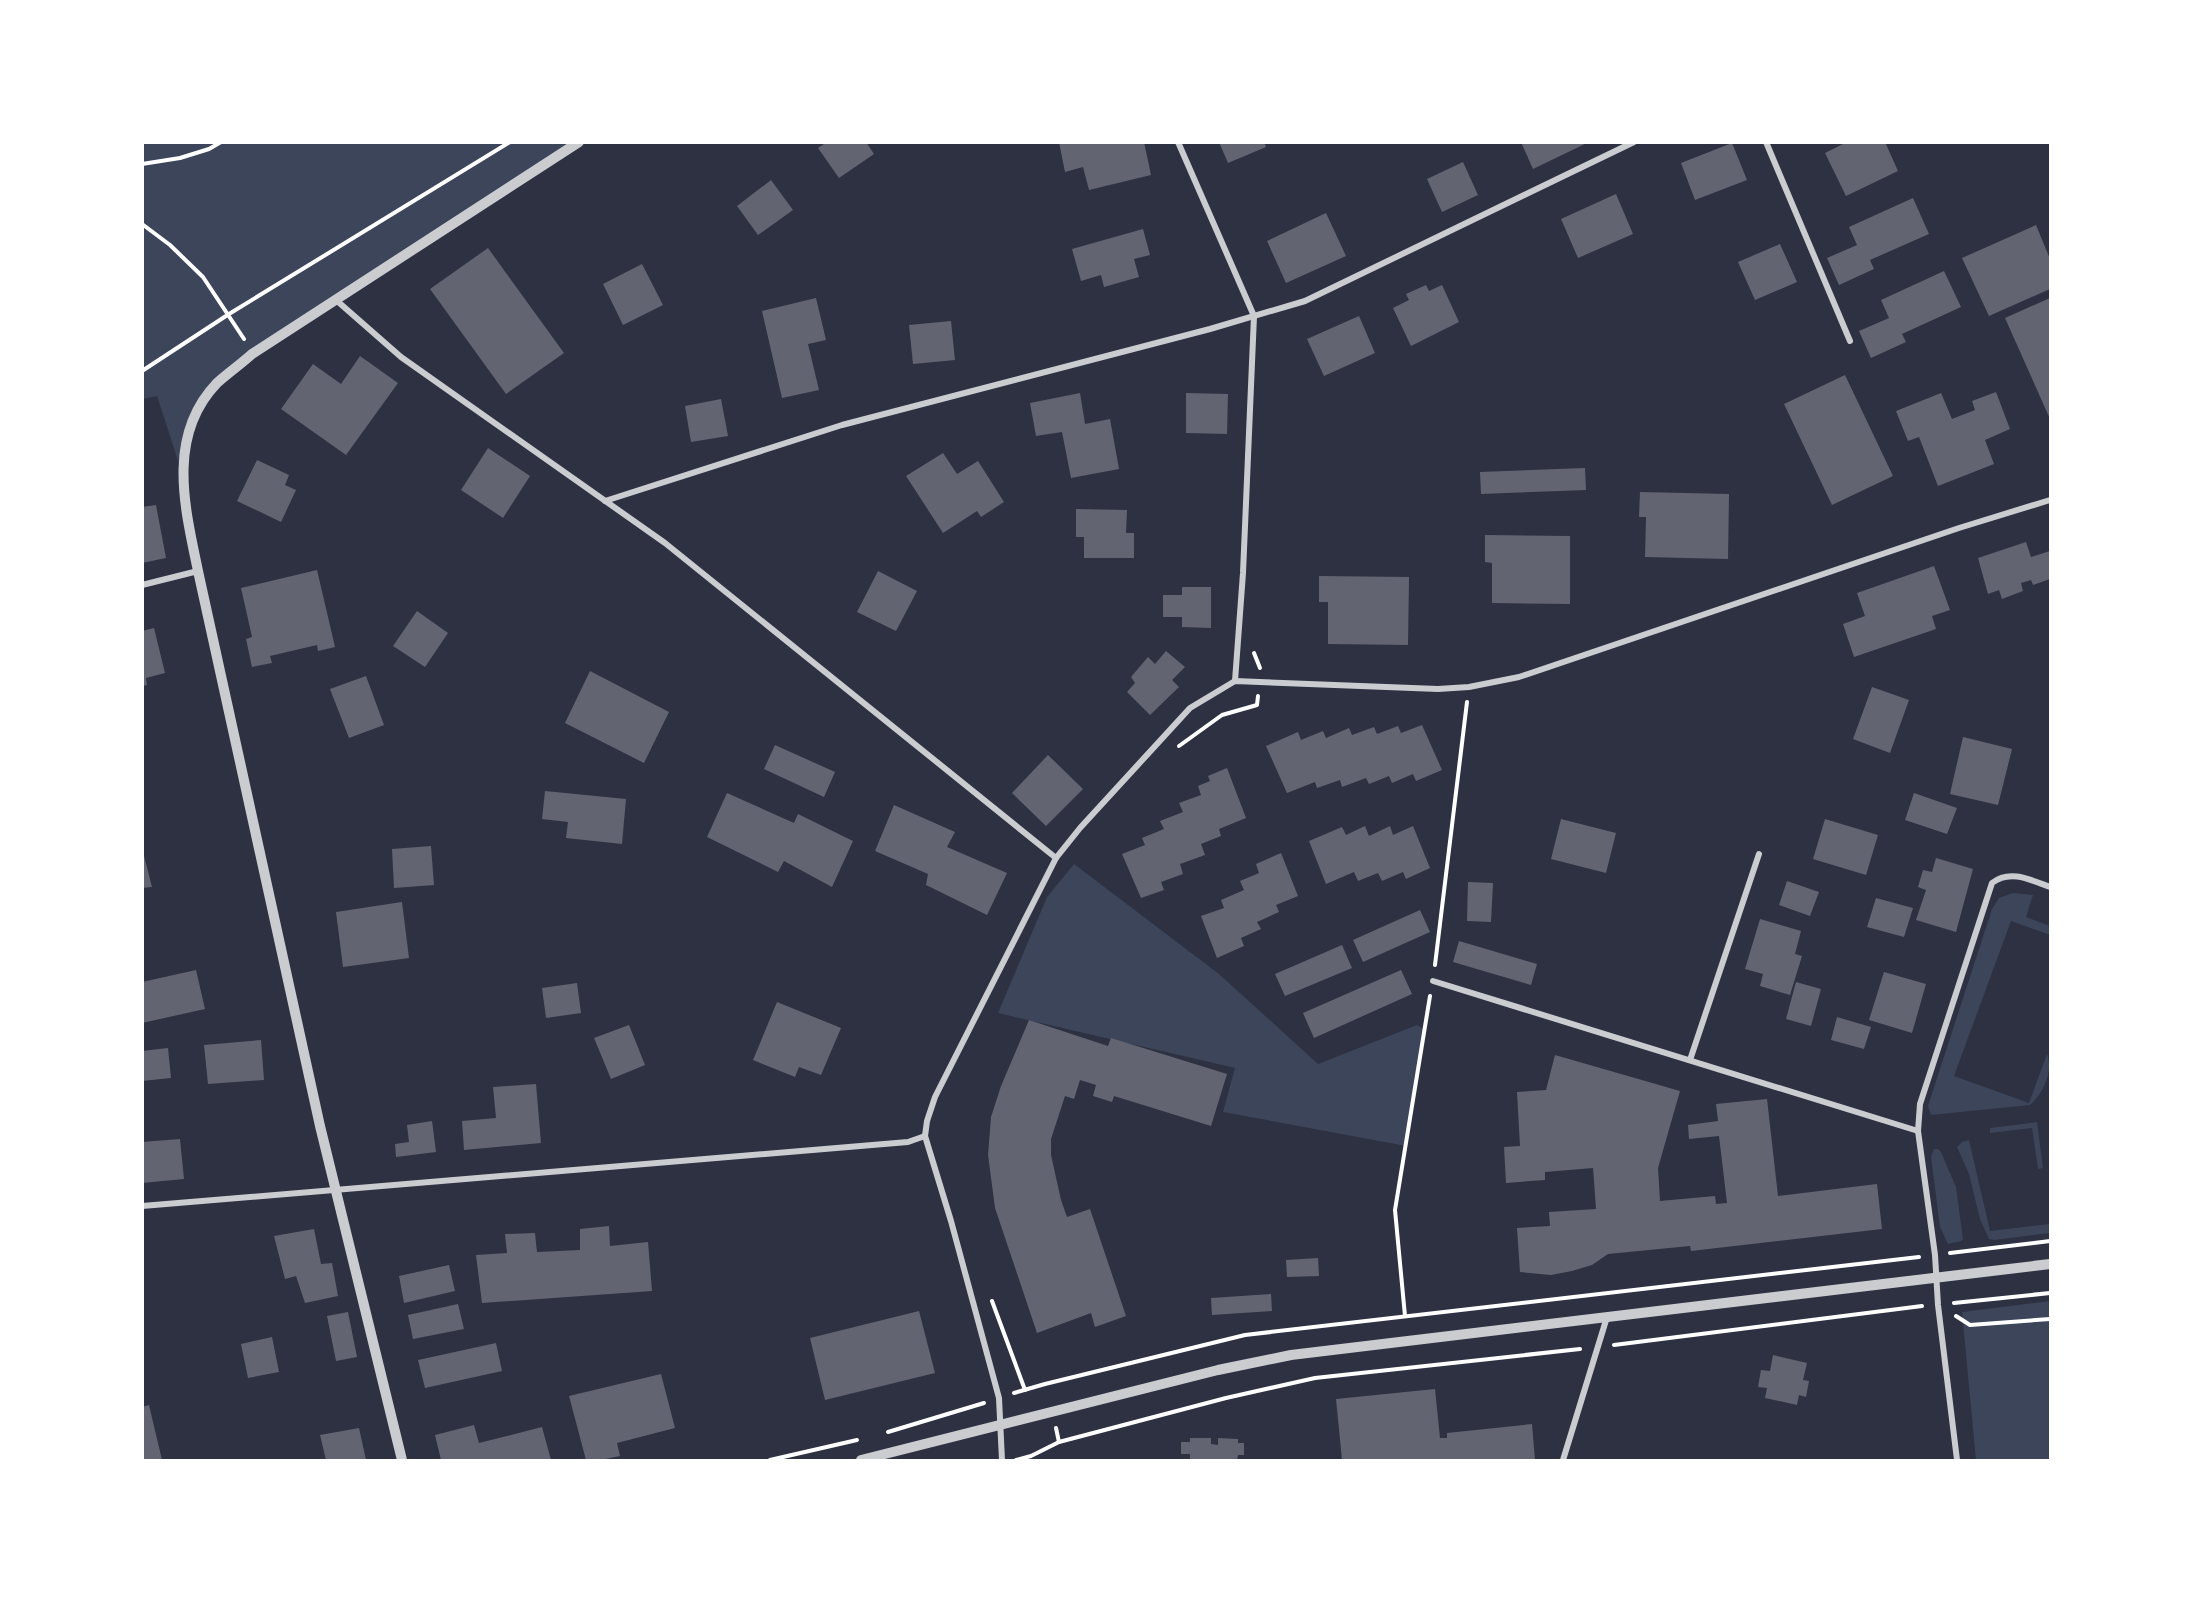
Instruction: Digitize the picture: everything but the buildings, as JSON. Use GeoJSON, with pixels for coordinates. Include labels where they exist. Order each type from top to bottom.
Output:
{"type":"FeatureCollection","features":[{"type":"Feature","properties":{"kind":"street"},"geometry":{"type":"LineString","coordinates":[[402,1461],[335,1190],[183,502],[184,455],[190,428],[199,407],[216,384],[252,354],[579,142]]}},
{"type":"Feature","properties":{"kind":"street"},"geometry":{"type":"LineString","coordinates":[[1178,142],[1254,316],[1243,573],[1235,681]]}},
{"type":"Feature","properties":{"kind":"street"},"geometry":{"type":"LineString","coordinates":[[605,501],[843,425],[1199,332],[1305,301],[1634,142]]}},
{"type":"Feature","properties":{"kind":"street"},"geometry":{"type":"LineString","coordinates":[[1766,142],[1851,341]]}},
{"type":"Feature","properties":{"kind":"street"},"geometry":{"type":"LineString","coordinates":[[336,300],[401,357],[665,543],[1056,858]]}},
{"type":"Feature","properties":{"kind":"street"},"geometry":{"type":"LineString","coordinates":[[1002,1461],[999,1398],[951,1221],[925,1136],[927,1121],[935,1097],[1056,858],[1080,828],[1190,708],[1213,692],[1235,681],[1438,689],[1469,687],[1519,677],[1926,539],[2050,500]]}},
{"type":"Feature","properties":{"kind":"street"},"geometry":{"type":"LineString","coordinates":[[142,585],[198,571]]}},
{"type":"Feature","properties":{"kind":"street"},"geometry":{"type":"LineString","coordinates":[[1690,1060],[1759,854]]}},
{"type":"Feature","properties":{"kind":"street"},"geometry":{"type":"LineString","coordinates":[[1957,1461],[1918,1131],[1920,1104],[1992,883],[2000,877],[2009,875],[2050,887]]}},
{"type":"Feature","properties":{"kind":"street"},"geometry":{"type":"LineString","coordinates":[[1433,981],[1918,1131]]}},
{"type":"Feature","properties":{"kind":"street"},"geometry":{"type":"LineString","coordinates":[[142,1206],[908,1142],[925,1136]]}},
{"type":"Feature","properties":{"kind":"street"},"geometry":{"type":"LineString","coordinates":[[861,1461],[1218,1370],[1291,1355],[2050,1264]]}},
{"type":"Feature","properties":{"kind":"street"},"geometry":{"type":"LineString","coordinates":[[1563,1461],[1607,1317]]}},
{"type":"Feature","properties":{"kind":"path"},"geometry":{"type":"LineString","coordinates":[[142,164],[180,158],[209,149],[221,142]]}},
{"type":"Feature","properties":{"kind":"path"},"geometry":{"type":"LineString","coordinates":[[142,371],[229,314],[510,142]]}},
{"type":"Feature","properties":{"kind":"path"},"geometry":{"type":"LineString","coordinates":[[142,224],[171,245],[203,277],[229,314],[252,354]]}},
{"type":"Feature","properties":{"kind":"path"},"geometry":{"type":"LineString","coordinates":[[1405,1316],[1395,1210],[1433,981],[1469,687]]}},
{"type":"Feature","properties":{"kind":"path"},"geometry":{"type":"LineString","coordinates":[[1015,1461],[1031,1459],[1059,1442],[1226,1398],[1315,1378],[1598,1348],[2050,1293]]}},
{"type":"Feature","properties":{"kind":"path"},"geometry":{"type":"LineString","coordinates":[[1938,1305],[1970,1325],[2050,1319]]}},
{"type":"Feature","properties":{"kind":"shaded area"},"geometry":{"type":"Polygon","coordinates":[[[142,143],[579,143],[252,354],[199,407],[183,476],[157,396],[143,399],[142,143]]]}},
{"type":"Feature","properties":{"kind":"shaded area"},"geometry":{"type":"Polygon","coordinates":[[[1074,864],[1219,974],[1318,1064],[1417,1025],[1425,1030],[1406,1146],[1223,1112],[1235,1068],[998,1013],[1047,897],[1074,864]]]}},
{"type":"Feature","properties":{"kind":"shaded area"},"geometry":{"type":"Polygon","coordinates":[[[2013,893],[2033,895],[2026,917],[2050,926],[2050,935],[2011,921],[1954,1076],[2029,1103],[2047,1054],[2049,1067],[2046,1081],[2039,1095],[2030,1105],[1931,1115],[1928,1106],[1992,909],[1999,898],[2013,893]]]}},
{"type":"Feature","properties":{"kind":"shaded area"},"geometry":{"type":"Polygon","coordinates":[[[2037,1122],[2043,1168],[2038,1169],[2032,1128],[1990,1133],[1990,1128],[2037,1122]]]}},
{"type":"Feature","properties":{"kind":"shaded area"},"geometry":{"type":"Polygon","coordinates":[[[1969,1140],[1990,1231],[2050,1224],[2050,1233],[1989,1239],[1980,1219],[1969,1174],[1957,1147],[1969,1140]]]}},
{"type":"Feature","properties":{"kind":"shaded area"},"geometry":{"type":"Polygon","coordinates":[[[1934,1149],[1941,1152],[1956,1187],[1963,1239],[1948,1244],[1940,1227],[1931,1157],[1934,1149]]]}},
{"type":"Feature","properties":{"kind":"shaded area"},"geometry":{"type":"Polygon","coordinates":[[[2050,1301],[2050,1460],[1976,1460],[1962,1312],[2050,1301]]]}}]}
